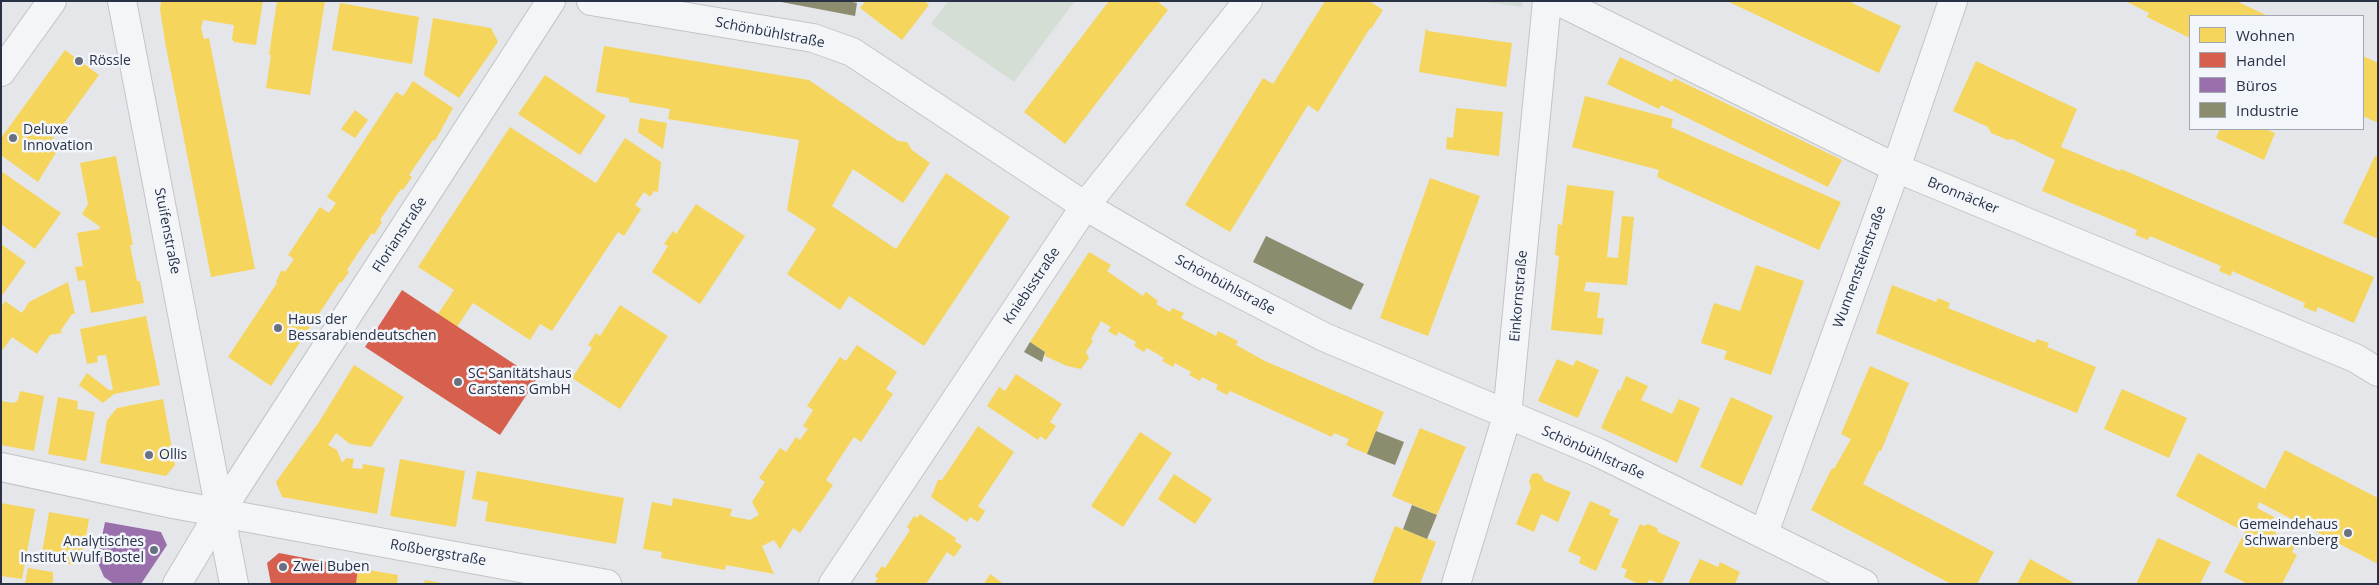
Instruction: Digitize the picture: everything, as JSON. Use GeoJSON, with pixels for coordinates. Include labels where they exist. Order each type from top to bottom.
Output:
{"type":"FeatureCollection","features":[{"type":"Feature","properties":{"kind":"street"},"geometry":{"type":"LineString","coordinates":[[1,72],[52,1]]}},
{"type":"Feature","properties":{"kind":"street","name":"Stuifenstraße"},"geometry":{"type":"LineString","coordinates":[[122,1],[232,571]]}},
{"type":"Feature","properties":{"kind":"street","name":"Florianstraße"},"geometry":{"type":"LineString","coordinates":[[177,584],[220,512],[551,1]]}},
{"type":"Feature","properties":{"kind":"street","name":"Schönbühlstraße"},"geometry":{"type":"LineString","coordinates":[[591,1],[813,38],[852,52],[1085,206],[1197,271],[1324,337],[1507,416],[1597,452],[1864,584]]}},
{"type":"Feature","properties":{"kind":"street","name":"Kniebisstraße"},"geometry":{"type":"LineString","coordinates":[[833,584],[1085,206],[1248,1]]}},
{"type":"Feature","properties":{"kind":"street","name":"Einkornstraße"},"geometry":{"type":"LineString","coordinates":[[1456,584],[1507,416],[1547,1]]}},
{"type":"Feature","properties":{"kind":"street","name":"Bronnäcker"},"geometry":{"type":"LineString","coordinates":[[1558,1],[1896,168],[2355,358],[2378,372]]}},
{"type":"Feature","properties":{"kind":"street","name":"Wunnensteinstraße"},"geometry":{"type":"LineString","coordinates":[[1764,533],[1896,168],[1953,1]]}},
{"type":"Feature","properties":{"kind":"street","name":"Roßbergstraße"},"geometry":{"type":"LineString","coordinates":[[1,467],[173,504],[607,584]]}},
{"type":"Feature","properties":{"kind":"shaded area"},"geometry":{"type":"Polygon","coordinates":[[[948,1],[1075,1],[1014,82],[931,24],[948,1]]]}},
{"type":"Feature","properties":{"kind":"shaded area"},"geometry":{"type":"Polygon","coordinates":[[[1478,1],[1523,1],[1522,7],[1478,1]]]}},
{"type":"Feature","properties":{"kind":"building: Wohnen"},"geometry":{"type":"Polygon","coordinates":[[[161,1],[263,1],[256,45],[234,42],[232,39],[234,25],[203,20],[201,28],[204,39],[209,38],[255,269],[211,277],[166,47],[160,10],[161,1]]]}},
{"type":"Feature","properties":{"kind":"building: Wohnen"},"geometry":{"type":"Polygon","coordinates":[[[277,1],[325,1],[310,95],[266,88],[277,1]]]}},
{"type":"Feature","properties":{"kind":"building: Wohnen"},"geometry":{"type":"Polygon","coordinates":[[[866,1],[924,1],[929,5],[902,40],[860,8],[866,1]]]}},
{"type":"Feature","properties":{"kind":"building: Wohnen"},"geometry":{"type":"Polygon","coordinates":[[[1109,1],[1157,1],[1168,10],[1065,144],[1024,112],[1109,1]]]}},
{"type":"Feature","properties":{"kind":"building: Wohnen"},"geometry":{"type":"Polygon","coordinates":[[[1325,1],[1369,1],[1383,10],[1318,112],[1308,105],[1230,232],[1185,205],[1263,78],[1273,84],[1325,1]]]}},
{"type":"Feature","properties":{"kind":"building: Wohnen"},"geometry":{"type":"Polygon","coordinates":[[[1727,1],[1848,1],[1901,26],[1879,73],[1727,1]]]}},
{"type":"Feature","properties":{"kind":"building: Wohnen"},"geometry":{"type":"Polygon","coordinates":[[[2125,1],[2236,1],[2266,15],[2189,15],[2189,38],[2147,17],[2149,13],[2125,1]]]}},
{"type":"Feature","properties":{"kind":"building: Wohnen"},"geometry":{"type":"Polygon","coordinates":[[[340,3],[419,17],[412,64],[332,50],[340,3]]]}},
{"type":"Feature","properties":{"kind":"building: Wohnen"},"geometry":{"type":"Polygon","coordinates":[[[433,18],[491,28],[498,42],[459,98],[424,75],[433,18]]]}},
{"type":"Feature","properties":{"kind":"building: Wohnen"},"geometry":{"type":"Polygon","coordinates":[[[1426,28],[1428,31],[1512,43],[1506,87],[1419,72],[1426,28]]]}},
{"type":"Feature","properties":{"kind":"building: Wohnen"},"geometry":{"type":"Polygon","coordinates":[[[604,46],[809,80],[898,141],[907,142],[912,150],[930,163],[903,203],[853,169],[832,206],[896,249],[946,173],[1010,217],[924,346],[849,296],[840,310],[787,274],[816,229],[787,210],[799,140],[668,119],[670,109],[629,102],[629,98],[596,92],[604,46]]]}},
{"type":"Feature","properties":{"kind":"building: Wohnen"},"geometry":{"type":"Polygon","coordinates":[[[65,50],[99,75],[49,144],[57,151],[38,182],[1,155],[1,138],[65,50]]]}},
{"type":"Feature","properties":{"kind":"building: Wohnen"},"geometry":{"type":"Polygon","coordinates":[[[2364,56],[2378,63],[2378,123],[2364,116],[2364,56]]]}},
{"type":"Feature","properties":{"kind":"building: Wohnen"},"geometry":{"type":"Polygon","coordinates":[[[1620,57],[1672,82],[1674,78],[1842,160],[1828,187],[1661,105],[1659,109],[1607,84],[1620,57]]]}},
{"type":"Feature","properties":{"kind":"building: Wohnen"},"geometry":{"type":"Polygon","coordinates":[[[1976,61],[2077,109],[2061,147],[2120,171],[2121,169],[2374,277],[2354,323],[2318,307],[2316,312],[2303,307],[2305,303],[2232,271],[2231,276],[2219,271],[2221,266],[2150,236],[2148,240],[2135,235],[2137,230],[2042,191],[2055,160],[2012,139],[2008,140],[1991,133],[1988,127],[1953,111],[1976,61]]]}},
{"type":"Feature","properties":{"kind":"building: Wohnen"},"geometry":{"type":"Polygon","coordinates":[[[545,75],[606,116],[580,155],[518,114],[545,75]]]}},
{"type":"Feature","properties":{"kind":"building: Wohnen"},"geometry":{"type":"Polygon","coordinates":[[[413,81],[453,108],[435,141],[433,140],[409,175],[412,177],[403,190],[401,189],[380,220],[382,222],[374,235],[372,233],[358,253],[347,270],[349,272],[340,282],[271,386],[228,357],[277,283],[281,271],[285,272],[294,259],[288,255],[320,207],[329,213],[336,203],[327,197],[396,92],[403,96],[413,81]]]}},
{"type":"Feature","properties":{"kind":"building: Wohnen"},"geometry":{"type":"Polygon","coordinates":[[[1585,96],[1673,119],[1671,127],[1841,202],[1819,250],[1657,177],[1659,170],[1572,147],[1585,96]]]}},
{"type":"Feature","properties":{"kind":"building: Wohnen"},"geometry":{"type":"Polygon","coordinates":[[[1456,108],[1503,112],[1499,156],[1446,149],[1447,137],[1453,138],[1456,108]]]}},
{"type":"Feature","properties":{"kind":"building: Wohnen"},"geometry":{"type":"Polygon","coordinates":[[[355,110],[368,120],[355,138],[341,129],[355,110]]]}},
{"type":"Feature","properties":{"kind":"building: Wohnen"},"geometry":{"type":"Polygon","coordinates":[[[640,118],[667,123],[663,149],[638,132],[640,118]]]}},
{"type":"Feature","properties":{"kind":"building: Wohnen"},"geometry":{"type":"Polygon","coordinates":[[[510,127],[596,183],[625,138],[661,162],[658,192],[654,191],[650,197],[644,192],[635,205],[641,209],[624,236],[618,232],[552,331],[540,324],[530,340],[473,303],[457,327],[438,314],[454,290],[418,267],[510,127]]]}},
{"type":"Feature","properties":{"kind":"building: Wohnen"},"geometry":{"type":"Polygon","coordinates":[[[2220,130],[2268,130],[2275,133],[2264,160],[2216,138],[2220,130]]]}},
{"type":"Feature","properties":{"kind":"building: Wohnen"},"geometry":{"type":"Polygon","coordinates":[[[116,156],[133,245],[130,245],[137,281],[140,281],[144,303],[91,313],[85,280],[78,281],[75,267],[83,266],[77,233],[100,229],[99,226],[82,214],[88,204],[80,163],[116,156]]]}},
{"type":"Feature","properties":{"kind":"building: Wohnen"},"geometry":{"type":"Polygon","coordinates":[[[2375,156],[2378,157],[2378,239],[2343,223],[2375,156]]]}},
{"type":"Feature","properties":{"kind":"building: Wohnen"},"geometry":{"type":"Polygon","coordinates":[[[1,171],[61,213],[35,249],[1,224],[1,171]]]}},
{"type":"Feature","properties":{"kind":"building: Wohnen"},"geometry":{"type":"Polygon","coordinates":[[[1430,178],[1480,196],[1428,336],[1380,318],[1430,178]]]}},
{"type":"Feature","properties":{"kind":"building: Wohnen"},"geometry":{"type":"Polygon","coordinates":[[[1567,185],[1614,191],[1607,257],[1618,258],[1622,216],[1634,217],[1627,285],[1586,282],[1584,291],[1600,293],[1597,318],[1604,318],[1602,335],[1551,330],[1559,256],[1555,255],[1558,224],[1562,225],[1567,185]]]}},
{"type":"Feature","properties":{"kind":"building: Wohnen"},"geometry":{"type":"Polygon","coordinates":[[[696,204],[745,236],[700,304],[652,272],[668,246],[664,244],[673,231],[676,234],[696,204]]]}},
{"type":"Feature","properties":{"kind":"building: Wohnen"},"geometry":{"type":"Polygon","coordinates":[[[1,244],[26,262],[1,297],[1,244]]]}},
{"type":"Feature","properties":{"kind":"building: Wohnen"},"geometry":{"type":"Polygon","coordinates":[[[1089,252],[1111,265],[1107,271],[1143,296],[1146,292],[1158,301],[1156,304],[1170,312],[1172,308],[1184,313],[1181,318],[1216,336],[1218,331],[1238,341],[1236,345],[1265,361],[1384,412],[1367,454],[1346,445],[1349,439],[1334,433],[1332,437],[1230,391],[1227,395],[1216,389],[1218,385],[1202,377],[1200,381],[1189,375],[1191,372],[1175,363],[1173,367],[1162,361],[1164,358],[1147,348],[1144,352],[1134,346],[1136,342],[1119,332],[1116,336],[1108,331],[1111,327],[1101,321],[1091,339],[1093,341],[1086,352],[1089,358],[1081,369],[1067,366],[1045,356],[1045,352],[1030,342],[1089,252]]]}},
{"type":"Feature","properties":{"kind":"building: Wohnen"},"geometry":{"type":"Polygon","coordinates":[[[1756,265],[1804,281],[1771,375],[1724,359],[1727,351],[1701,343],[1714,303],[1740,311],[1756,265]]]}},
{"type":"Feature","properties":{"kind":"building: Wohnen"},"geometry":{"type":"Polygon","coordinates":[[[68,282],[75,314],[72,314],[61,330],[62,333],[50,335],[37,354],[12,337],[1,352],[1,307],[5,301],[22,313],[29,302],[68,282]]]}},
{"type":"Feature","properties":{"kind":"building: Wohnen"},"geometry":{"type":"Polygon","coordinates":[[[1892,285],[1936,302],[1938,298],[1950,303],[1948,308],[2035,343],[2037,339],[2049,343],[2047,347],[2096,367],[2077,413],[1876,333],[1892,285]]]}},
{"type":"Feature","properties":{"kind":"building: Wohnen"},"geometry":{"type":"Polygon","coordinates":[[[620,305],[668,336],[620,409],[572,378],[592,348],[588,345],[596,333],[600,336],[620,305]]]}},
{"type":"Feature","properties":{"kind":"building: Wohnen"},"geometry":{"type":"Polygon","coordinates":[[[146,316],[160,385],[114,394],[103,403],[79,385],[87,373],[109,390],[113,390],[106,355],[97,356],[98,362],[87,364],[80,329],[146,316]]]}},
{"type":"Feature","properties":{"kind":"building: Wohnen"},"geometry":{"type":"Polygon","coordinates":[[[857,345],[897,372],[886,389],[893,394],[861,442],[854,437],[826,480],[833,485],[800,533],[793,528],[780,549],[774,540],[762,546],[774,574],[726,565],[725,570],[661,558],[662,552],[643,549],[652,502],[672,506],[673,498],[732,509],[730,516],[750,520],[759,515],[752,502],[765,482],[759,478],[780,448],[786,452],[796,437],[800,440],[808,429],[803,426],[813,410],[807,406],[840,357],[846,361],[857,345]]]}},
{"type":"Feature","properties":{"kind":"building: Wohnen"},"geometry":{"type":"Polygon","coordinates":[[[1557,359],[1573,366],[1576,360],[1599,370],[1578,418],[1538,401],[1557,359]]]}},
{"type":"Feature","properties":{"kind":"building: Wohnen"},"geometry":{"type":"Polygon","coordinates":[[[354,365],[404,397],[371,447],[350,444],[336,433],[328,445],[337,450],[342,463],[346,458],[354,459],[352,468],[362,469],[363,464],[385,468],[377,514],[282,497],[276,482],[319,422],[354,365]]]}},
{"type":"Feature","properties":{"kind":"building: Wohnen"},"geometry":{"type":"Polygon","coordinates":[[[1870,366],[1909,383],[1881,451],[1879,451],[1863,484],[1994,552],[1977,584],[1951,584],[1811,510],[1832,468],[1834,469],[1851,439],[1841,434],[1870,366]]]}},
{"type":"Feature","properties":{"kind":"building: Wohnen"},"geometry":{"type":"Polygon","coordinates":[[[1016,374],[1062,404],[1050,422],[1056,426],[1046,440],[1040,436],[1038,440],[987,406],[999,387],[1005,391],[1016,374]]]}},
{"type":"Feature","properties":{"kind":"building: Wohnen"},"geometry":{"type":"Polygon","coordinates":[[[1626,376],[1648,386],[1641,400],[1672,414],[1679,399],[1700,408],[1677,463],[1601,428],[1626,376]]]}},
{"type":"Feature","properties":{"kind":"building: Wohnen"},"geometry":{"type":"Polygon","coordinates":[[[2122,389],[2187,418],[2169,458],[2104,429],[2122,389]]]}},
{"type":"Feature","properties":{"kind":"building: Wohnen"},"geometry":{"type":"Polygon","coordinates":[[[20,391],[44,396],[34,451],[1,445],[1,401],[14,403],[18,400],[20,391]]]}},
{"type":"Feature","properties":{"kind":"building: Wohnen"},"geometry":{"type":"Polygon","coordinates":[[[58,397],[78,401],[77,409],[95,412],[86,461],[48,454],[58,397]]]}},
{"type":"Feature","properties":{"kind":"building: Wohnen"},"geometry":{"type":"Polygon","coordinates":[[[1731,397],[1773,416],[1742,486],[1700,467],[1731,397]]]}},
{"type":"Feature","properties":{"kind":"building: Wohnen"},"geometry":{"type":"Polygon","coordinates":[[[163,399],[175,465],[166,476],[100,463],[107,420],[117,408],[163,399]]]}},
{"type":"Feature","properties":{"kind":"building: Wohnen"},"geometry":{"type":"Polygon","coordinates":[[[978,426],[1014,452],[978,506],[985,511],[978,522],[970,517],[967,522],[931,497],[938,480],[942,480],[978,426]]]}},
{"type":"Feature","properties":{"kind":"building: Wohnen"},"geometry":{"type":"Polygon","coordinates":[[[1420,428],[1466,447],[1437,515],[1392,496],[1420,428]]]}},
{"type":"Feature","properties":{"kind":"building: Wohnen"},"geometry":{"type":"Polygon","coordinates":[[[1140,432],[1172,453],[1123,527],[1091,506],[1140,432]]]}},
{"type":"Feature","properties":{"kind":"building: Wohnen"},"geometry":{"type":"Polygon","coordinates":[[[2285,450],[2378,498],[2378,564],[2259,502],[2257,508],[2274,517],[2277,529],[2275,533],[2296,543],[2292,552],[2297,555],[2282,584],[2248,584],[2224,572],[2245,532],[2176,496],[2198,453],[2265,489],[2285,450]]]}},
{"type":"Feature","properties":{"kind":"building: Wohnen"},"geometry":{"type":"Polygon","coordinates":[[[400,459],[465,471],[456,527],[390,516],[400,459]]]}},
{"type":"Feature","properties":{"kind":"building: Wohnen"},"geometry":{"type":"Polygon","coordinates":[[[477,471],[624,498],[616,544],[485,521],[488,502],[472,499],[477,471]]]}},
{"type":"Feature","properties":{"kind":"building: Wohnen"},"geometry":{"type":"Polygon","coordinates":[[[1537,473],[1542,476],[1544,481],[1571,492],[1558,522],[1541,514],[1534,532],[1516,524],[1531,488],[1529,482],[1532,474],[1537,473]]]}},
{"type":"Feature","properties":{"kind":"building: Wohnen"},"geometry":{"type":"Polygon","coordinates":[[[1174,474],[1212,499],[1195,524],[1158,499],[1174,474]]]}},
{"type":"Feature","properties":{"kind":"building: Wohnen"},"geometry":{"type":"Polygon","coordinates":[[[1590,501],[1611,510],[1609,515],[1619,519],[1596,571],[1579,563],[1581,557],[1568,551],[1590,501]]]}},
{"type":"Feature","properties":{"kind":"building: Wohnen"},"geometry":{"type":"Polygon","coordinates":[[[1,503],[35,509],[22,579],[1,576],[1,503]]]}},
{"type":"Feature","properties":{"kind":"building: Wohnen"},"geometry":{"type":"Polygon","coordinates":[[[49,512],[89,519],[83,555],[76,554],[74,565],[41,559],[49,512]]]}},
{"type":"Feature","properties":{"kind":"building: Wohnen"},"geometry":{"type":"Polygon","coordinates":[[[920,514],[956,538],[955,541],[962,546],[954,557],[947,552],[926,584],[874,584],[878,578],[875,576],[882,566],[885,568],[910,530],[907,527],[914,516],[917,518],[920,514]]]}},
{"type":"Feature","properties":{"kind":"building: Wohnen"},"geometry":{"type":"Polygon","coordinates":[[[1640,524],[1644,526],[1648,524],[1657,528],[1658,532],[1680,542],[1662,584],[1649,580],[1647,584],[1639,584],[1624,577],[1627,570],[1621,567],[1640,524]]]}},
{"type":"Feature","properties":{"kind":"building: Wohnen"},"geometry":{"type":"Polygon","coordinates":[[[1395,526],[1436,542],[1420,584],[1372,584],[1395,526]]]}},
{"type":"Feature","properties":{"kind":"building: Wohnen"},"geometry":{"type":"Polygon","coordinates":[[[2158,538],[2211,562],[2200,584],[2136,584],[2158,538]]]}},
{"type":"Feature","properties":{"kind":"building: Wohnen"},"geometry":{"type":"Polygon","coordinates":[[[1700,559],[1718,567],[1720,562],[1740,572],[1735,584],[1688,584],[1700,559]]]}},
{"type":"Feature","properties":{"kind":"building: Wohnen"},"geometry":{"type":"Polygon","coordinates":[[[2030,559],[2076,584],[2017,584],[2030,559]]]}},
{"type":"Feature","properties":{"kind":"building: Wohnen"},"geometry":{"type":"Polygon","coordinates":[[[28,568],[53,572],[53,584],[25,584],[28,568]]]}},
{"type":"Feature","properties":{"kind":"building: Wohnen"},"geometry":{"type":"Polygon","coordinates":[[[358,568],[398,575],[397,584],[356,584],[358,568]]]}},
{"type":"Feature","properties":{"kind":"building: Wohnen"},"geometry":{"type":"Polygon","coordinates":[[[990,574],[1004,584],[984,584],[990,574]]]}},
{"type":"Feature","properties":{"kind":"building: Wohnen"},"geometry":{"type":"Polygon","coordinates":[[[425,580],[441,583],[441,584],[424,584],[425,580]]]}},
{"type":"Feature","properties":{"kind":"building: Handel"},"geometry":{"type":"Polygon","coordinates":[[[402,290],[537,379],[500,435],[365,347],[402,290]]]}},
{"type":"Feature","properties":{"kind":"building: Handel"},"geometry":{"type":"Polygon","coordinates":[[[279,553],[358,568],[356,584],[271,584],[267,563],[279,553]]]}},
{"type":"Feature","properties":{"kind":"building: Büros"},"geometry":{"type":"Polygon","coordinates":[[[105,522],[161,532],[167,545],[141,584],[114,584],[104,577],[97,561],[105,522]]]}},
{"type":"Feature","properties":{"kind":"building: Industrie"},"geometry":{"type":"Polygon","coordinates":[[[776,1],[848,1],[857,3],[855,16],[776,1]]]}},
{"type":"Feature","properties":{"kind":"building: Industrie"},"geometry":{"type":"Polygon","coordinates":[[[1266,236],[1364,284],[1351,310],[1253,262],[1266,236]]]}},
{"type":"Feature","properties":{"kind":"building: Industrie"},"geometry":{"type":"Polygon","coordinates":[[[1030,342],[1045,352],[1042,362],[1024,352],[1030,342]]]}},
{"type":"Feature","properties":{"kind":"building: Industrie"},"geometry":{"type":"Polygon","coordinates":[[[1376,431],[1404,442],[1395,465],[1367,454],[1376,431]]]}},
{"type":"Feature","properties":{"kind":"building: Industrie"},"geometry":{"type":"Polygon","coordinates":[[[1412,505],[1437,515],[1427,539],[1403,529],[1412,505]]]}},
{"type":"Feature","properties":{"kind":"place","name":"Rössle"},"geometry":{"type":"Point","coordinates":[79,61]}},
{"type":"Feature","properties":{"kind":"place","name":"Deluxe Innovation"},"geometry":{"type":"Point","coordinates":[13,138]}},
{"type":"Feature","properties":{"kind":"place","name":"Haus der Bessarabiendeutschen"},"geometry":{"type":"Point","coordinates":[278,328]}},
{"type":"Feature","properties":{"kind":"place","name":"SC Sanitätshaus Carstens GmbH"},"geometry":{"type":"Point","coordinates":[458,382]}},
{"type":"Feature","properties":{"kind":"place","name":"Ollis"},"geometry":{"type":"Point","coordinates":[149,455]}},
{"type":"Feature","properties":{"kind":"place","name":"Gemeindehaus Schwarenberg"},"geometry":{"type":"Point","coordinates":[2348,533]}},
{"type":"Feature","properties":{"kind":"place","name":"Analytisches Institut Wulf Bostel"},"geometry":{"type":"Point","coordinates":[154,550]}},
{"type":"Feature","properties":{"kind":"place","name":"Zwei Buben"},"geometry":{"type":"Point","coordinates":[283,567]}}]}
